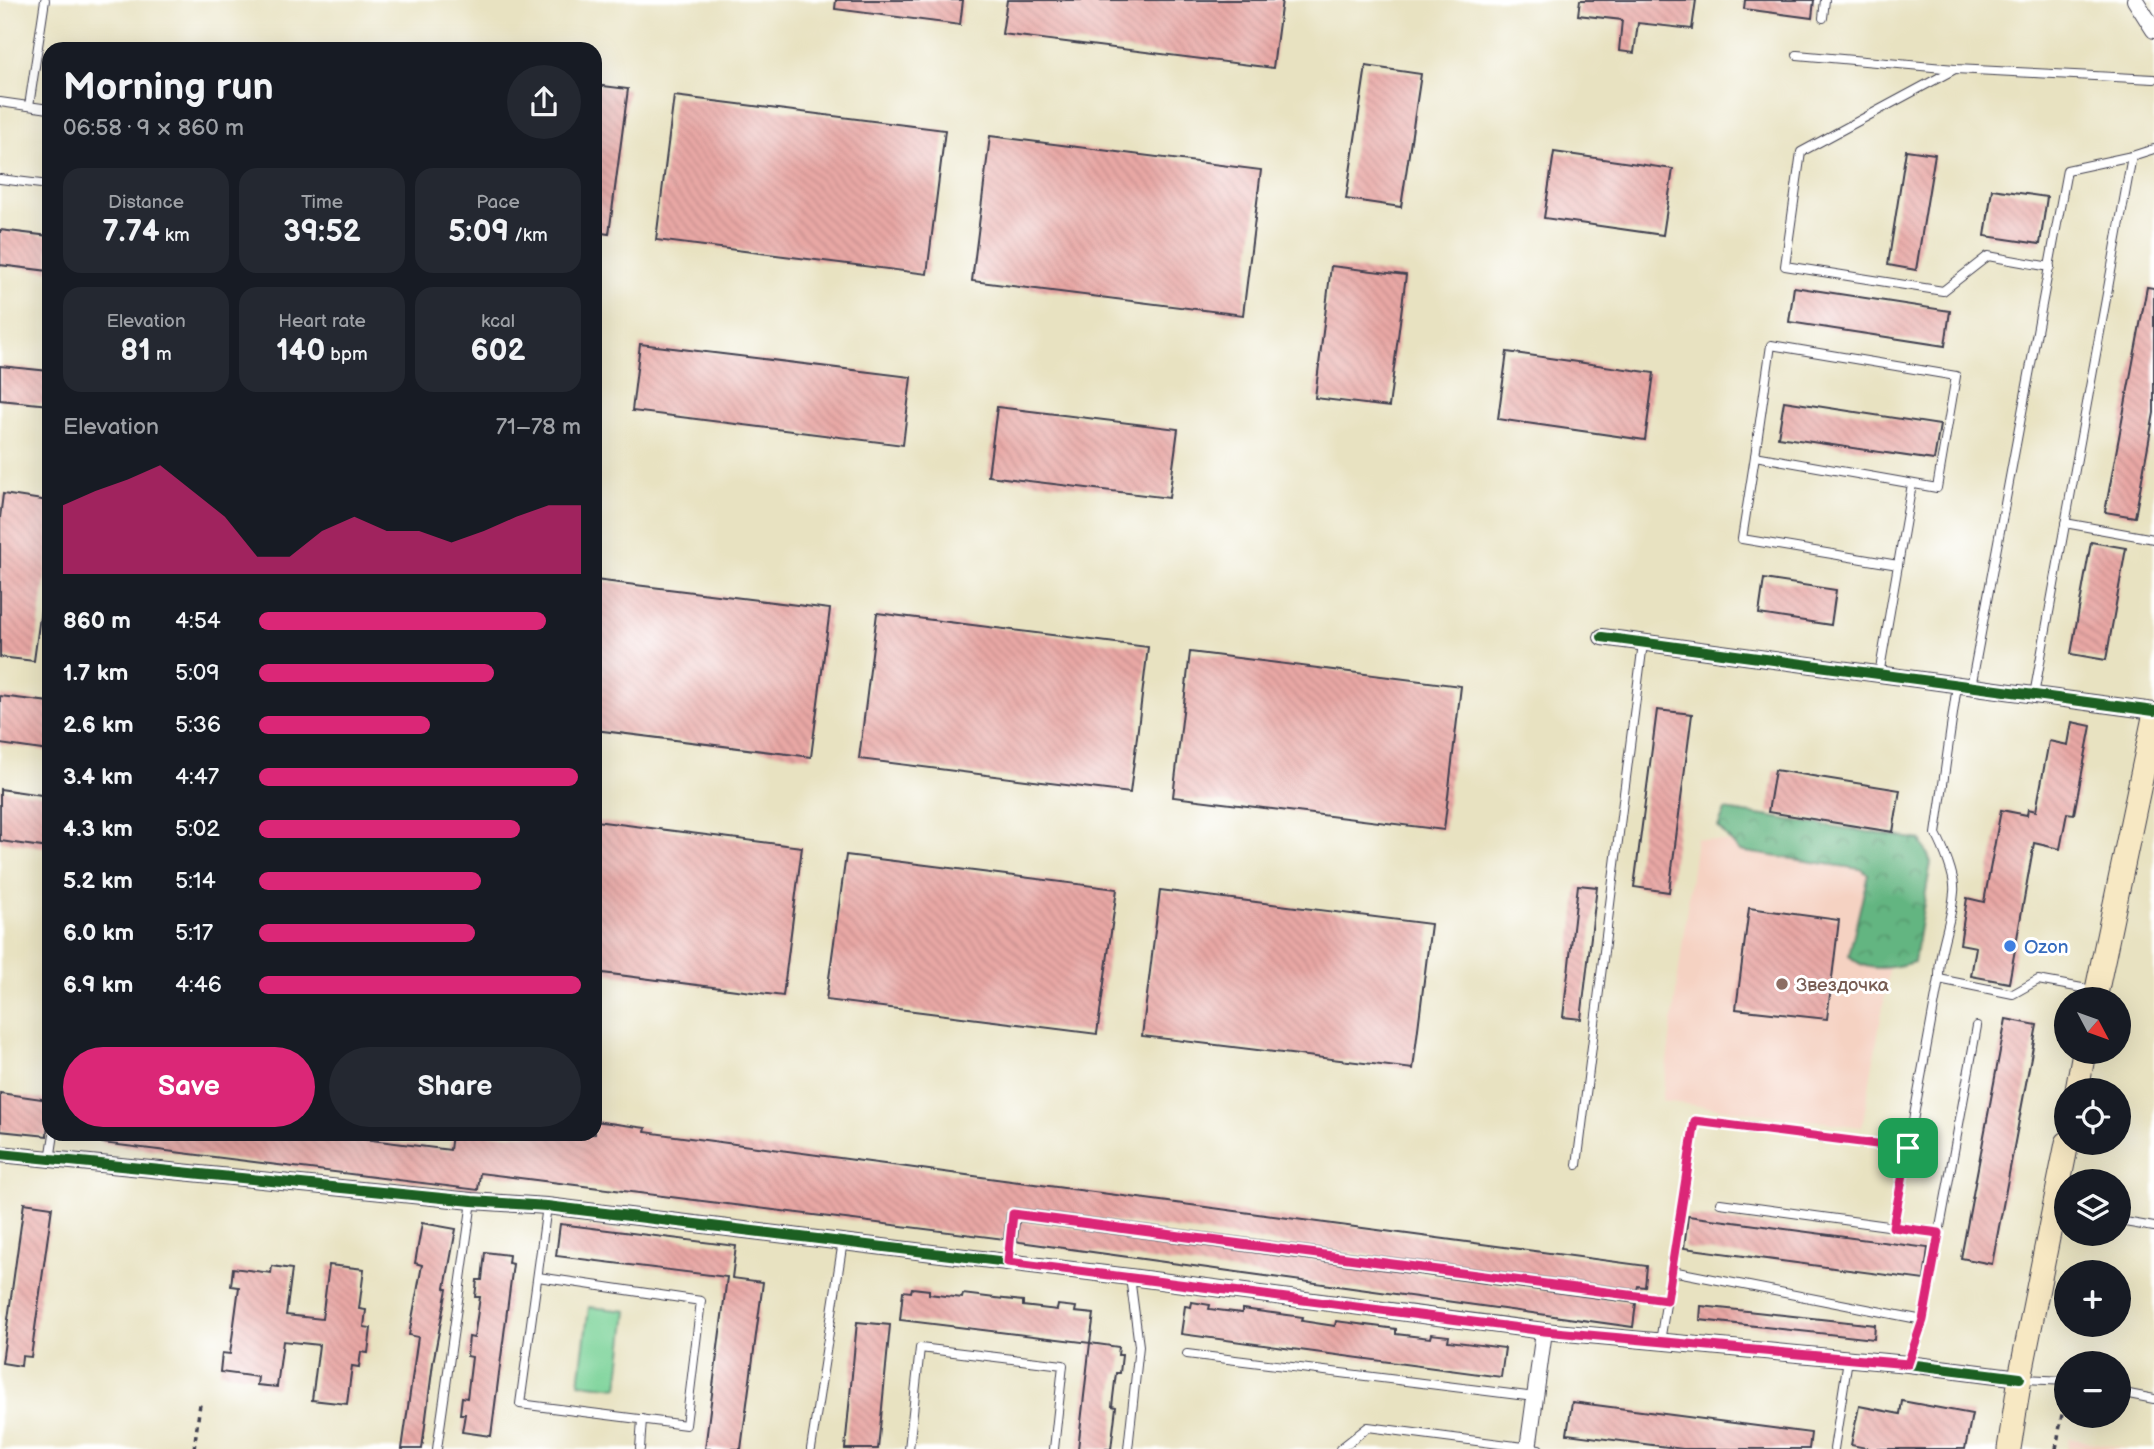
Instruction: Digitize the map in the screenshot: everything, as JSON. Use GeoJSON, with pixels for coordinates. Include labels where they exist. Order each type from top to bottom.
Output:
{"type":"FeatureCollection","features":[{"type":"Feature","properties":{"kind":"street"},"geometry":{"type":"LineString","coordinates":[[2135,0],[2154,30]]}},
{"type":"Feature","properties":{"kind":"street"},"geometry":{"type":"LineString","coordinates":[[1602,637],[2154,711]]}},
{"type":"Feature","properties":{"kind":"street"},"geometry":{"type":"LineString","coordinates":[[2097,987],[2154,717]]}},
{"type":"Feature","properties":{"kind":"street"},"geometry":{"type":"LineString","coordinates":[[0,1154],[472,1201],[547,1206],[1544,1331],[1908,1364],[2020,1378]]}},
{"type":"Feature","properties":{"kind":"street"},"geometry":{"type":"LineString","coordinates":[[2010,1449],[2020,1378],[2054,1235]]}},
{"type":"Feature","properties":{"kind":"street"},"geometry":{"type":"LineString","coordinates":[[1532,1449],[1535,1397],[1544,1331]]}},
{"type":"Feature","properties":{"kind":"lane"},"geometry":{"type":"LineString","coordinates":[[29,106],[45,0]]}},
{"type":"Feature","properties":{"kind":"lane"},"geometry":{"type":"LineString","coordinates":[[1823,18],[1825,0]]}},
{"type":"Feature","properties":{"kind":"lane"},"geometry":{"type":"LineString","coordinates":[[1797,55],[1955,69],[2154,79]]}},
{"type":"Feature","properties":{"kind":"lane"},"geometry":{"type":"LineString","coordinates":[[1955,69],[1801,152],[1785,266],[1943,291],[1988,257],[2050,267]]}},
{"type":"Feature","properties":{"kind":"lane"},"geometry":{"type":"LineString","coordinates":[[0,102],[42,108]]}},
{"type":"Feature","properties":{"kind":"lane"},"geometry":{"type":"LineString","coordinates":[[1893,1227],[1939,979],[1938,961],[1955,890],[1943,847],[1936,834],[2067,170],[2154,149]]}},
{"type":"Feature","properties":{"kind":"lane"},"geometry":{"type":"LineString","coordinates":[[2034,695],[2132,156]]}},
{"type":"Feature","properties":{"kind":"lane"},"geometry":{"type":"LineString","coordinates":[[0,179],[42,184]]}},
{"type":"Feature","properties":{"kind":"lane"},"geometry":{"type":"LineString","coordinates":[[1755,456],[1937,488],[1956,376],[1771,345],[1742,539],[1898,565]]}},
{"type":"Feature","properties":{"kind":"lane"},"geometry":{"type":"LineString","coordinates":[[1879,675],[1912,484]]}},
{"type":"Feature","properties":{"kind":"lane"},"geometry":{"type":"LineString","coordinates":[[2065,523],[2154,539]]}},
{"type":"Feature","properties":{"kind":"lane"},"geometry":{"type":"LineString","coordinates":[[1577,1165],[1643,642]]}},
{"type":"Feature","properties":{"kind":"lane"},"geometry":{"type":"LineString","coordinates":[[1939,979],[2013,994],[2038,980],[2065,987]]}},
{"type":"Feature","properties":{"kind":"lane"},"geometry":{"type":"LineString","coordinates":[[1908,1364],[1923,1320],[1977,1026]]}},
{"type":"Feature","properties":{"kind":"lane"},"geometry":{"type":"LineString","coordinates":[[1660,1342],[1695,1121],[1908,1148]]}},
{"type":"Feature","properties":{"kind":"lane"},"geometry":{"type":"LineString","coordinates":[[50,1160],[53,1141]]}},
{"type":"Feature","properties":{"kind":"lane"},"geometry":{"type":"LineString","coordinates":[[437,1449],[472,1201]]}},
{"type":"Feature","properties":{"kind":"lane"},"geometry":{"type":"LineString","coordinates":[[1720,1203],[1939,1233]]}},
{"type":"Feature","properties":{"kind":"lane"},"geometry":{"type":"LineString","coordinates":[[538,1278],[701,1301],[686,1425],[520,1404],[547,1206]]}},
{"type":"Feature","properties":{"kind":"lane"},"geometry":{"type":"LineString","coordinates":[[1008,1262],[1013,1214],[1667,1300]]}},
{"type":"Feature","properties":{"kind":"lane"},"geometry":{"type":"LineString","coordinates":[[2131,1223],[2154,1227]]}},
{"type":"Feature","properties":{"kind":"lane"},"geometry":{"type":"LineString","coordinates":[[811,1449],[843,1241]]}},
{"type":"Feature","properties":{"kind":"lane"},"geometry":{"type":"LineString","coordinates":[[1672,1271],[1923,1320]]}},
{"type":"Feature","properties":{"kind":"lane"},"geometry":{"type":"LineString","coordinates":[[1128,1449],[1139,1346],[1130,1277]]}},
{"type":"Feature","properties":{"kind":"lane"},"geometry":{"type":"LineString","coordinates":[[909,1449],[920,1348],[1063,1365],[1054,1449]]}},
{"type":"Feature","properties":{"kind":"lane"},"geometry":{"type":"LineString","coordinates":[[1187,1353],[1535,1397]]}},
{"type":"Feature","properties":{"kind":"lane"},"geometry":{"type":"LineString","coordinates":[[1834,1449],[1848,1359]]}},
{"type":"Feature","properties":{"kind":"lane"},"geometry":{"type":"LineString","coordinates":[[2020,1378],[2054,1380]]}},
{"type":"Feature","properties":{"kind":"lane"},"geometry":{"type":"LineString","coordinates":[[2131,1394],[2154,1399]]}},
{"type":"Feature","properties":{"kind":"lane"},"geometry":{"type":"LineString","coordinates":[[640,1449],[642,1419]]}},
{"type":"Feature","properties":{"kind":"lane"},"geometry":{"type":"LineString","coordinates":[[1340,1449],[1368,1427],[1532,1449]]}},
{"type":"Feature","properties":{"kind":"path"},"geometry":{"type":"LineString","coordinates":[[194,1449],[200,1404]]}},
{"type":"Feature","properties":{"kind":"path"},"geometry":{"type":"LineString","coordinates":[[2056,1449],[2060,1428]]}},
{"type":"Feature","properties":{"kind":"shaded area","name":"Звездочка"},"geometry":{"type":"Polygon","coordinates":[[[1696,838],[1907,867],[1862,1127],[1662,1101],[1696,838]]]}},
{"type":"Feature","properties":{"kind":"shaded area"},"geometry":{"type":"Polygon","coordinates":[[[2069,1438],[2127,1449],[2067,1449],[2069,1438]]]}},
{"type":"Feature","properties":{"kind":"green space"},"geometry":{"type":"Polygon","coordinates":[[[1725,810],[1921,840],[1931,862],[1914,962],[1879,968],[1863,965],[1849,955],[1868,874],[1860,869],[1739,851],[1718,827],[1725,810]]]}},
{"type":"Feature","properties":{"kind":"green space"},"geometry":{"type":"Polygon","coordinates":[[[589,1307],[627,1311],[618,1387],[579,1383],[589,1307]]]}},
{"type":"Feature","properties":{"kind":"building"},"geometry":{"type":"Polygon","coordinates":[[[836,0],[963,0],[960,25],[835,9],[836,0]]]}},
{"type":"Feature","properties":{"kind":"building"},"geometry":{"type":"Polygon","coordinates":[[[1007,0],[1282,0],[1273,68],[1002,34],[1007,0]]]}},
{"type":"Feature","properties":{"kind":"building"},"geometry":{"type":"Polygon","coordinates":[[[1580,0],[1696,0],[1692,29],[1638,23],[1634,53],[1619,51],[1622,20],[1578,15],[1580,0]]]}},
{"type":"Feature","properties":{"kind":"building"},"geometry":{"type":"Polygon","coordinates":[[[1745,0],[1814,0],[1812,18],[1744,9],[1745,0]]]}},
{"type":"Feature","properties":{"kind":"building"},"geometry":{"type":"Polygon","coordinates":[[[1366,66],[1421,74],[1401,207],[1346,199],[1366,66]]]}},
{"type":"Feature","properties":{"kind":"building"},"geometry":{"type":"Polygon","coordinates":[[[602,86],[628,89],[609,234],[602,233],[602,86]]]}},
{"type":"Feature","properties":{"kind":"building"},"geometry":{"type":"Polygon","coordinates":[[[674,96],[945,130],[927,274],[656,240],[674,96]]]}},
{"type":"Feature","properties":{"kind":"building"},"geometry":{"type":"Polygon","coordinates":[[[990,136],[1261,170],[1243,315],[972,281],[990,136]]]}},
{"type":"Feature","properties":{"kind":"building"},"geometry":{"type":"Polygon","coordinates":[[[1906,150],[1935,154],[1916,270],[1888,265],[1906,150]]]}},
{"type":"Feature","properties":{"kind":"building"},"geometry":{"type":"Polygon","coordinates":[[[1554,152],[1673,169],[1663,235],[1544,218],[1554,152]]]}},
{"type":"Feature","properties":{"kind":"building"},"geometry":{"type":"Polygon","coordinates":[[[1992,189],[2047,197],[2040,244],[1985,236],[1992,189]]]}},
{"type":"Feature","properties":{"kind":"building"},"geometry":{"type":"Polygon","coordinates":[[[0,230],[42,235],[42,270],[0,265],[0,230]]]}},
{"type":"Feature","properties":{"kind":"building"},"geometry":{"type":"Polygon","coordinates":[[[1331,266],[1406,275],[1389,407],[1315,398],[1331,266]]]}},
{"type":"Feature","properties":{"kind":"building"},"geometry":{"type":"Polygon","coordinates":[[[1794,287],[1950,311],[1945,346],[1789,322],[1794,287]]]}},
{"type":"Feature","properties":{"kind":"building"},"geometry":{"type":"Polygon","coordinates":[[[2147,287],[2154,288],[2154,413],[2135,517],[2105,512],[2147,287]]]}},
{"type":"Feature","properties":{"kind":"building"},"geometry":{"type":"Polygon","coordinates":[[[640,344],[911,377],[903,445],[632,411],[640,344]]]}},
{"type":"Feature","properties":{"kind":"building"},"geometry":{"type":"Polygon","coordinates":[[[1507,352],[1654,373],[1645,440],[1498,419],[1507,352]]]}},
{"type":"Feature","properties":{"kind":"building"},"geometry":{"type":"Polygon","coordinates":[[[0,366],[42,370],[42,404],[0,400],[0,366]]]}},
{"type":"Feature","properties":{"kind":"building"},"geometry":{"type":"Polygon","coordinates":[[[1784,401],[1940,425],[1934,460],[1778,437],[1784,401]]]}},
{"type":"Feature","properties":{"kind":"building"},"geometry":{"type":"Polygon","coordinates":[[[997,407],[1178,429],[1169,498],[988,476],[997,407]]]}},
{"type":"Feature","properties":{"kind":"building"},"geometry":{"type":"Polygon","coordinates":[[[3,494],[42,500],[42,602],[34,661],[0,657],[0,518],[3,494]]]}},
{"type":"Feature","properties":{"kind":"building"},"geometry":{"type":"Polygon","coordinates":[[[2091,542],[2126,548],[2106,660],[2071,654],[2091,542]]]}},
{"type":"Feature","properties":{"kind":"building"},"geometry":{"type":"Polygon","coordinates":[[[1764,579],[1836,590],[1831,625],[1759,614],[1764,579]]]}},
{"type":"Feature","properties":{"kind":"building"},"geometry":{"type":"Polygon","coordinates":[[[602,581],[830,609],[811,757],[602,731],[602,581]]]}},
{"type":"Feature","properties":{"kind":"building"},"geometry":{"type":"Polygon","coordinates":[[[877,613],[1148,647],[1130,793],[859,759],[877,613]]]}},
{"type":"Feature","properties":{"kind":"building"},"geometry":{"type":"Polygon","coordinates":[[[1190,652],[1461,686],[1444,830],[1173,797],[1190,652]]]}},
{"type":"Feature","properties":{"kind":"building"},"geometry":{"type":"Polygon","coordinates":[[[0,696],[42,701],[42,750],[0,744],[0,696]]]}},
{"type":"Feature","properties":{"kind":"building"},"geometry":{"type":"Polygon","coordinates":[[[1657,710],[1692,714],[1669,892],[1634,887],[1657,710]]]}},
{"type":"Feature","properties":{"kind":"building"},"geometry":{"type":"Polygon","coordinates":[[[2072,722],[2091,726],[2074,814],[2067,813],[2060,849],[2034,843],[2009,983],[1971,976],[1976,947],[1960,944],[1967,898],[1984,902],[2001,810],[2027,815],[2028,809],[2036,811],[2049,741],[2068,745],[2072,722]]]}},
{"type":"Feature","properties":{"kind":"building"},"geometry":{"type":"Polygon","coordinates":[[[1775,770],[1900,790],[1893,832],[1768,812],[1775,770]]]}},
{"type":"Feature","properties":{"kind":"building"},"geometry":{"type":"Polygon","coordinates":[[[0,789],[42,795],[42,847],[0,841],[0,789]]]}},
{"type":"Feature","properties":{"kind":"building"},"geometry":{"type":"Polygon","coordinates":[[[602,822],[802,847],[783,996],[602,973],[602,822]]]}},
{"type":"Feature","properties":{"kind":"building"},"geometry":{"type":"Polygon","coordinates":[[[846,855],[1117,889],[1097,1034],[826,1000],[846,855]]]}},
{"type":"Feature","properties":{"kind":"building"},"geometry":{"type":"Polygon","coordinates":[[[1578,885],[1597,887],[1581,1019],[1563,1017],[1578,885]]]}},
{"type":"Feature","properties":{"kind":"building"},"geometry":{"type":"Polygon","coordinates":[[[1160,890],[1431,924],[1413,1069],[1142,1036],[1160,890]]]}},
{"type":"Feature","properties":{"kind":"building"},"geometry":{"type":"Polygon","coordinates":[[[1749,908],[1839,920],[1827,1019],[1736,1009],[1749,908]]]}},
{"type":"Feature","properties":{"kind":"building"},"geometry":{"type":"Polygon","coordinates":[[[2006,1019],[2037,1025],[1992,1264],[1961,1258],[2006,1019]]]}},
{"type":"Feature","properties":{"kind":"building"},"geometry":{"type":"Polygon","coordinates":[[[0,1093],[42,1099],[42,1135],[0,1131],[0,1093]]]}},
{"type":"Feature","properties":{"kind":"building"},"geometry":{"type":"Polygon","coordinates":[[[602,1122],[646,1128],[645,1132],[1647,1266],[1645,1287],[1638,1286],[1637,1290],[1014,1208],[1007,1213],[1004,1239],[480,1173],[478,1190],[102,1143],[379,1141],[450,1150],[451,1141],[602,1141],[602,1122]]]}},
{"type":"Feature","properties":{"kind":"building"},"geometry":{"type":"Polygon","coordinates":[[[24,1203],[52,1207],[31,1357],[22,1356],[21,1366],[2,1363],[24,1203]]]}},
{"type":"Feature","properties":{"kind":"building"},"geometry":{"type":"Polygon","coordinates":[[[1688,1216],[1928,1248],[1924,1280],[1684,1248],[1688,1216]]]}},
{"type":"Feature","properties":{"kind":"building"},"geometry":{"type":"Polygon","coordinates":[[[1019,1221],[1636,1303],[1633,1327],[1020,1242],[1017,1241],[1019,1221]]]}},
{"type":"Feature","properties":{"kind":"building"},"geometry":{"type":"Polygon","coordinates":[[[422,1223],[456,1229],[433,1363],[422,1449],[402,1449],[418,1337],[409,1335],[422,1265],[415,1263],[422,1223]]]}},
{"type":"Feature","properties":{"kind":"building"},"geometry":{"type":"Polygon","coordinates":[[[560,1224],[736,1246],[732,1278],[763,1282],[741,1449],[705,1449],[727,1277],[556,1256],[560,1224]]]}},
{"type":"Feature","properties":{"kind":"building"},"geometry":{"type":"Polygon","coordinates":[[[485,1252],[509,1255],[508,1263],[513,1264],[491,1436],[462,1432],[465,1414],[460,1414],[462,1397],[467,1398],[472,1357],[467,1356],[469,1337],[474,1338],[480,1297],[475,1297],[477,1280],[482,1280],[485,1252]]]}},
{"type":"Feature","properties":{"kind":"building"},"geometry":{"type":"Polygon","coordinates":[[[329,1265],[364,1269],[359,1309],[366,1310],[364,1327],[371,1328],[368,1353],[361,1352],[359,1367],[352,1366],[347,1404],[312,1400],[319,1345],[283,1341],[277,1387],[257,1385],[258,1377],[220,1372],[222,1353],[230,1354],[239,1287],[231,1286],[233,1268],[271,1273],[272,1266],[292,1269],[286,1315],[322,1319],[329,1265]]]}},
{"type":"Feature","properties":{"kind":"building"},"geometry":{"type":"Polygon","coordinates":[[[912,1288],[929,1290],[929,1294],[962,1298],[963,1294],[1023,1301],[1023,1306],[1057,1310],[1058,1305],[1076,1307],[1075,1312],[1094,1314],[1090,1343],[900,1320],[903,1291],[911,1292],[912,1288]]]}},
{"type":"Feature","properties":{"kind":"building"},"geometry":{"type":"Polygon","coordinates":[[[1192,1302],[1210,1305],[1209,1309],[1242,1313],[1242,1309],[1303,1317],[1302,1321],[1335,1326],[1336,1321],[1396,1329],[1396,1334],[1430,1338],[1431,1334],[1449,1336],[1448,1341],[1505,1348],[1501,1377],[1181,1334],[1185,1306],[1191,1307],[1192,1302]]]}},
{"type":"Feature","properties":{"kind":"building"},"geometry":{"type":"Polygon","coordinates":[[[1701,1306],[1875,1325],[1874,1339],[1700,1320],[1701,1306]]]}},
{"type":"Feature","properties":{"kind":"building"},"geometry":{"type":"Polygon","coordinates":[[[857,1322],[890,1325],[878,1449],[845,1449],[857,1322]]]}},
{"type":"Feature","properties":{"kind":"building"},"geometry":{"type":"Polygon","coordinates":[[[1090,1343],[1119,1347],[1118,1355],[1122,1355],[1120,1373],[1116,1373],[1112,1406],[1116,1407],[1111,1449],[1078,1449],[1090,1343]]]}},
{"type":"Feature","properties":{"kind":"building"},"geometry":{"type":"Polygon","coordinates":[[[1902,1401],[1972,1414],[1965,1449],[1871,1449],[1851,1445],[1859,1406],[1900,1414],[1902,1401]]]}},
{"type":"Feature","properties":{"kind":"building"},"geometry":{"type":"Polygon","coordinates":[[[1572,1402],[1811,1433],[1809,1449],[1683,1449],[1567,1434],[1572,1402]]]}},
{"type":"Feature","properties":{"kind":"cycle path"},"geometry":{"type":"LineString","coordinates":[[1602,637],[2154,711]]}},
{"type":"Feature","properties":{"kind":"cycle path"},"geometry":{"type":"LineString","coordinates":[[0,1154],[472,1201],[547,1206],[1544,1331],[1908,1364],[2020,1378]]}},
{"type":"Feature","properties":{"kind":"place","name":"Ozon"},"geometry":{"type":"Point","coordinates":[2010,946]}},
{"type":"Feature","properties":{"kind":"place","name":"Звездочка"},"geometry":{"type":"Point","coordinates":[1782,984]}},
{"type":"Feature","properties":{"kind":"route"},"geometry":{"type":"LineString","coordinates":[[1695,1121],[1908,1148],[1893,1227],[1939,1233],[1923,1320],[1908,1364],[1544,1331],[1008,1262],[1013,1214],[1667,1300],[1695,1121]]}}]}
